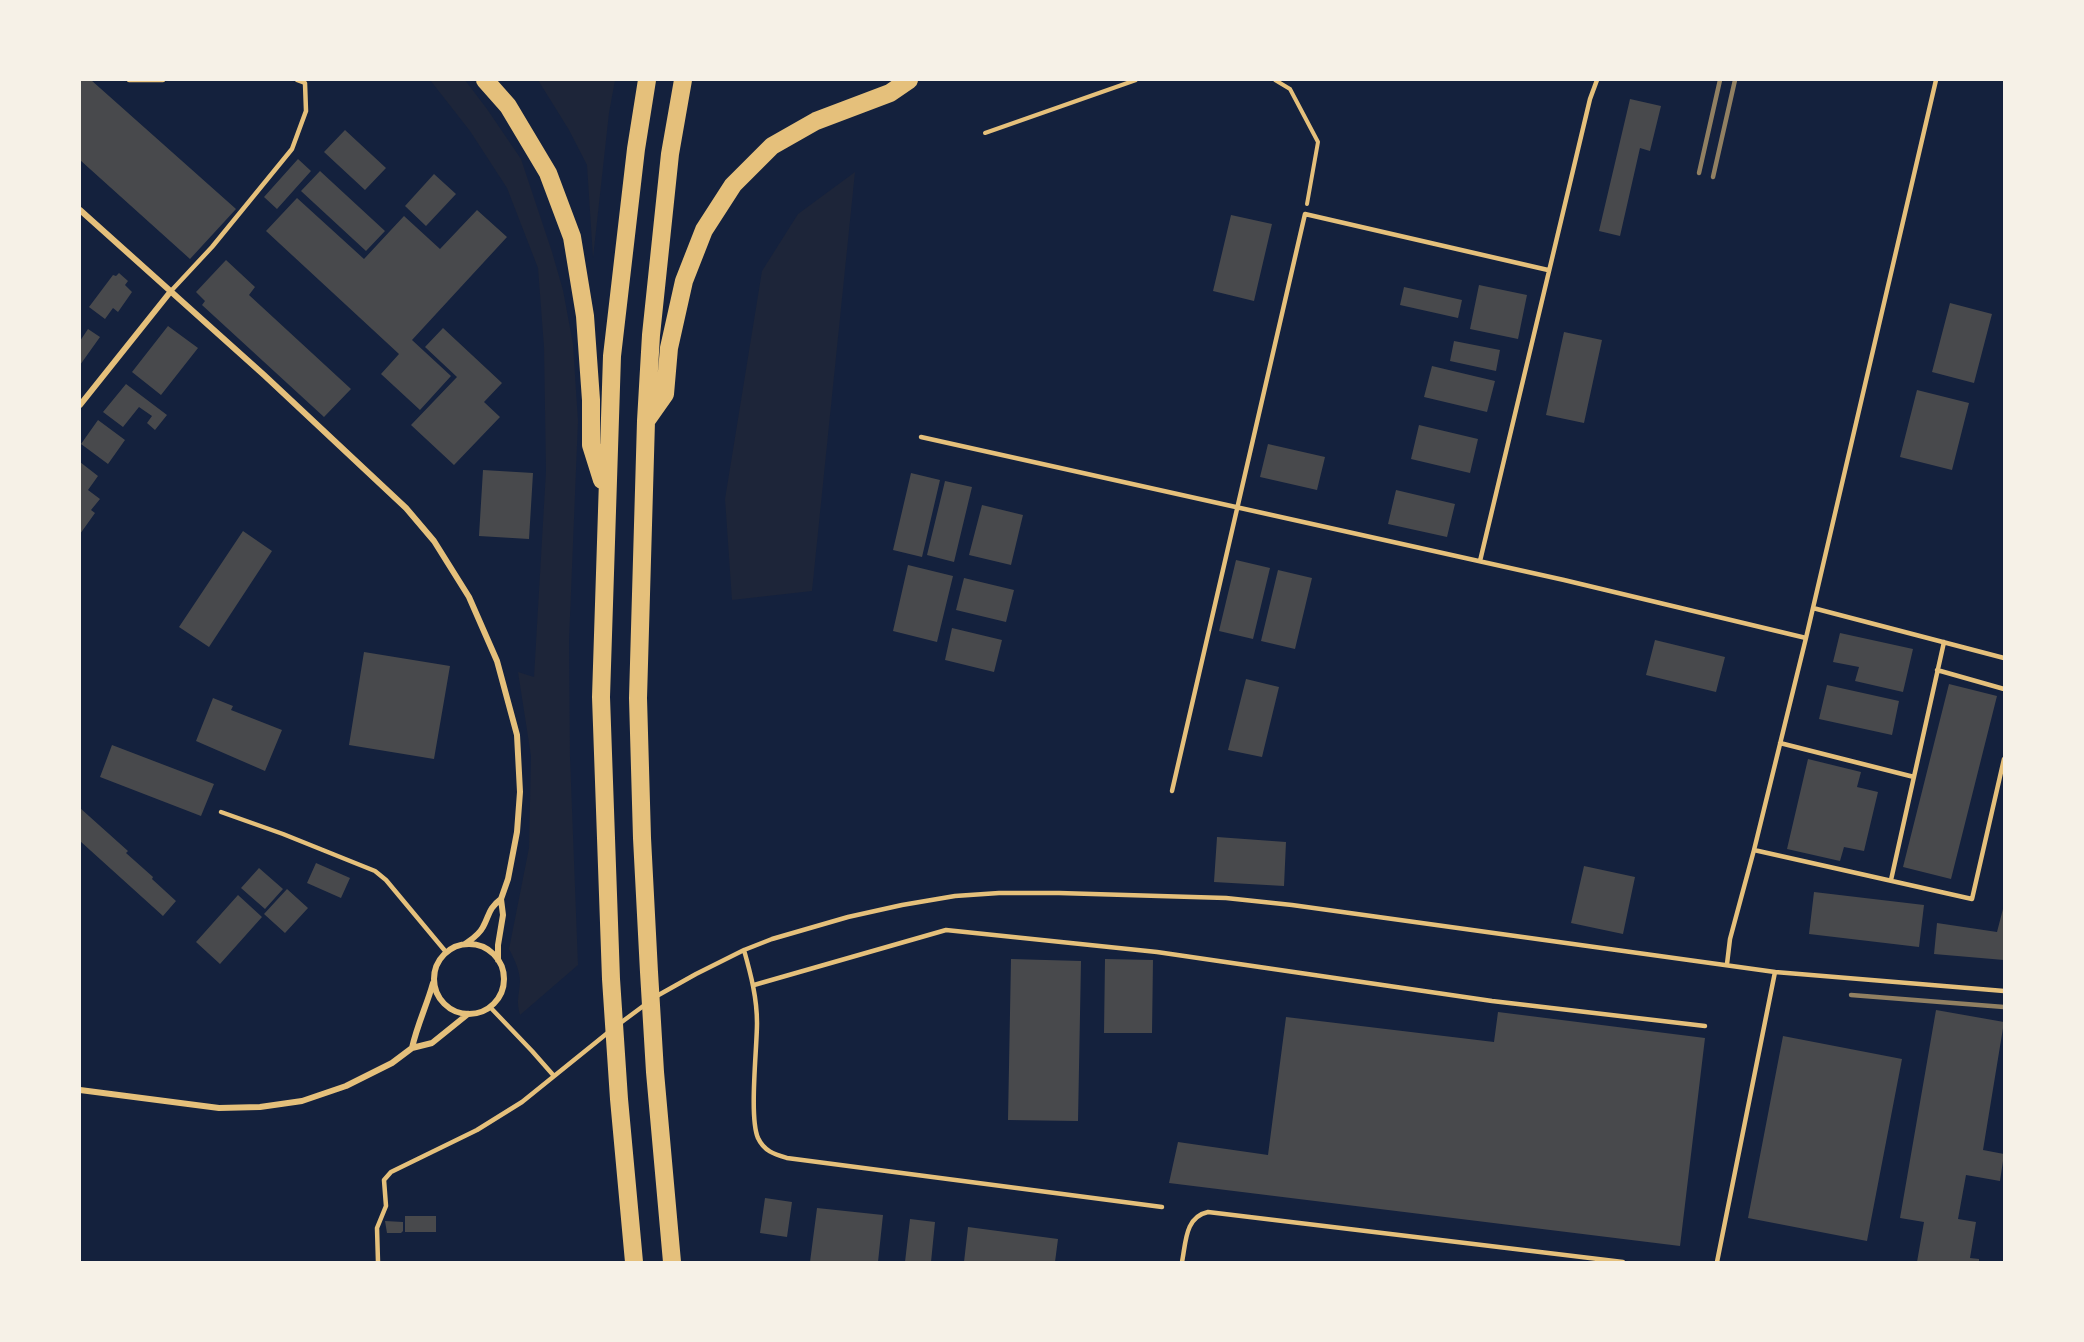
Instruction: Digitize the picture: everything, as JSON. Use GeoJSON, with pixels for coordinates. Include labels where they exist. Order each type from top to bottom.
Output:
{"type":"FeatureCollection","features":[{"type":"Feature","properties":{"kind":"highway"},"geometry":{"type":"LineString","coordinates":[[485,80],[508,106],[548,173],[572,237],[585,316],[591,400],[591,445],[607,496]]}},
{"type":"Feature","properties":{"kind":"highway"},"geometry":{"type":"LineString","coordinates":[[633,1254],[619,1098],[601,697],[612,356],[636,149],[647,80]]}},
{"type":"Feature","properties":{"kind":"highway"},"geometry":{"type":"LineString","coordinates":[[672,1259],[655,1072],[642,838],[638,698],[646,421],[651,334],[670,154],[682,80]]}},
{"type":"Feature","properties":{"kind":"highway"},"geometry":{"type":"LineString","coordinates":[[646,421],[665,394],[669,348],[684,281],[704,230],[733,185],[772,146],[816,121],[890,93],[909,80]]}},
{"type":"Feature","properties":{"kind":"street"},"geometry":{"type":"LineString","coordinates":[[80,210],[264,375],[406,508],[434,541],[469,597],[497,661],[517,735],[520,792],[517,832],[508,879],[501,899],[503,915],[498,960]]}},
{"type":"Feature","properties":{"kind":"street"},"geometry":{"type":"LineString","coordinates":[[80,405],[171,291]]}},
{"type":"Feature","properties":{"kind":"street"},"geometry":{"type":"LineString","coordinates":[[412,1048],[416,1031],[427,1008],[439,960],[446,952],[476,937],[483,928],[491,907],[501,899]]}},
{"type":"Feature","properties":{"kind":"street"},"geometry":{"type":"LineString","coordinates":[[434,980],[440,999],[447,1007],[457,1012],[468,1014],[479,1012],[496,1001],[503,985],[502,968],[498,960],[485,948],[465,944]]}},
{"type":"Feature","properties":{"kind":"street"},"geometry":{"type":"LineString","coordinates":[[80,1090],[219,1108],[260,1107],[302,1101],[346,1086],[392,1064],[412,1048],[432,1043],[468,1014]]}},
{"type":"Feature","properties":{"kind":"lane"},"geometry":{"type":"LineString","coordinates":[[129,80],[163,80]]}},
{"type":"Feature","properties":{"kind":"lane"},"geometry":{"type":"LineString","coordinates":[[171,291],[212,247],[292,149],[306,111],[305,83],[297,80]]}},
{"type":"Feature","properties":{"kind":"lane"},"geometry":{"type":"LineString","coordinates":[[1480,561],[1548,270],[1590,99],[1597,80]]}},
{"type":"Feature","properties":{"kind":"lane"},"geometry":{"type":"LineString","coordinates":[[1727,964],[1730,939],[1806,638],[1936,80]]}},
{"type":"Feature","properties":{"kind":"lane"},"geometry":{"type":"LineString","coordinates":[[1172,791],[1305,214],[1548,270]]}},
{"type":"Feature","properties":{"kind":"lane"},"geometry":{"type":"LineString","coordinates":[[921,437],[1480,561],[1806,638]]}},
{"type":"Feature","properties":{"kind":"lane"},"geometry":{"type":"LineString","coordinates":[[1813,608],[2004,658]]}},
{"type":"Feature","properties":{"kind":"lane"},"geometry":{"type":"LineString","coordinates":[[1891,880],[1944,642]]}},
{"type":"Feature","properties":{"kind":"lane"},"geometry":{"type":"LineString","coordinates":[[1938,670],[2004,689]]}},
{"type":"Feature","properties":{"kind":"lane"},"geometry":{"type":"LineString","coordinates":[[1780,743],[1914,777]]}},
{"type":"Feature","properties":{"kind":"lane"},"geometry":{"type":"LineString","coordinates":[[1754,850],[1972,899],[2004,759]]}},
{"type":"Feature","properties":{"kind":"lane"},"geometry":{"type":"LineString","coordinates":[[221,812],[283,834],[375,872],[386,880],[446,952]]}},
{"type":"Feature","properties":{"kind":"lane"},"geometry":{"type":"LineString","coordinates":[[378,1263],[377,1228],[386,1206],[384,1180],[391,1172],[477,1130],[522,1102],[654,998],[696,974],[772,939],[902,904],[955,896],[999,893],[1226,898],[1775,972],[2004,991]]}},
{"type":"Feature","properties":{"kind":"lane"},"geometry":{"type":"LineString","coordinates":[[754,985],[946,930],[1157,952],[1492,1001],[1706,1026]]}},
{"type":"Feature","properties":{"kind":"lane"},"geometry":{"type":"LineString","coordinates":[[744,950],[754,985],[757,1020],[755,1130],[763,1147],[772,1153],[787,1158],[1162,1207]]}},
{"type":"Feature","properties":{"kind":"lane"},"geometry":{"type":"LineString","coordinates":[[1718,1263],[1775,972]]}},
{"type":"Feature","properties":{"kind":"lane"},"geometry":{"type":"LineString","coordinates":[[490,1007],[554,1076]]}},
{"type":"Feature","properties":{"kind":"lane"},"geometry":{"type":"LineString","coordinates":[[1182,1263],[1189,1226],[1193,1218],[1208,1212],[1623,1263]]}},
{"type":"Feature","properties":{"kind":"path"},"geometry":{"type":"LineString","coordinates":[[985,133],[1136,80]]}},
{"type":"Feature","properties":{"kind":"path"},"geometry":{"type":"LineString","coordinates":[[1275,80],[1290,89],[1318,142],[1305,214]]}},
{"type":"Feature","properties":{"kind":"shaded area"},"geometry":{"type":"Polygon","coordinates":[[[430,80],[465,80],[521,159],[563,290],[573,344],[578,421],[569,641],[570,757],[578,965],[520,1015],[518,1002],[520,978],[509,949],[529,848],[531,756],[518,672],[534,677],[546,471],[544,347],[538,268],[507,188],[470,131],[430,80]]]}},
{"type":"Feature","properties":{"kind":"shaded area"},"geometry":{"type":"Polygon","coordinates":[[[538,80],[615,80],[609,113],[593,258],[587,165],[569,130],[538,80]]]}},
{"type":"Feature","properties":{"kind":"shaded area"},"geometry":{"type":"Polygon","coordinates":[[[855,172],[812,591],[732,600],[725,499],[762,271],[798,214],[855,172]]]}},
{"type":"Feature","properties":{"kind":"building"},"geometry":{"type":"Polygon","coordinates":[[[80,80],[91,80],[236,209],[190,259],[80,160],[80,80]]]}},
{"type":"Feature","properties":{"kind":"building"},"geometry":{"type":"Polygon","coordinates":[[[1630,99],[1661,106],[1650,151],[1640,148],[1620,236],[1599,231],[1630,99]]]}},
{"type":"Feature","properties":{"kind":"building"},"geometry":{"type":"Polygon","coordinates":[[[345,130],[386,168],[365,190],[324,152],[345,130]]]}},
{"type":"Feature","properties":{"kind":"building"},"geometry":{"type":"Polygon","coordinates":[[[298,159],[311,171],[277,209],[264,197],[298,159]]]}},
{"type":"Feature","properties":{"kind":"building"},"geometry":{"type":"Polygon","coordinates":[[[320,171],[385,231],[366,251],[301,191],[320,171]]]}},
{"type":"Feature","properties":{"kind":"building"},"geometry":{"type":"Polygon","coordinates":[[[434,174],[456,194],[426,226],[405,206],[434,174]]]}},
{"type":"Feature","properties":{"kind":"building"},"geometry":{"type":"Polygon","coordinates":[[[297,198],[364,259],[404,216],[440,249],[477,210],[507,237],[412,340],[451,376],[420,410],[381,374],[399,354],[266,231],[297,198]]]}},
{"type":"Feature","properties":{"kind":"building"},"geometry":{"type":"Polygon","coordinates":[[[1231,215],[1272,224],[1254,301],[1213,291],[1231,215]]]}},
{"type":"Feature","properties":{"kind":"building"},"geometry":{"type":"Polygon","coordinates":[[[226,260],[255,287],[249,295],[351,389],[324,417],[202,305],[205,301],[196,292],[226,260]]]}},
{"type":"Feature","properties":{"kind":"building"},"geometry":{"type":"Polygon","coordinates":[[[119,273],[128,281],[125,285],[132,292],[118,312],[113,308],[105,319],[89,307],[113,275],[116,276],[119,273]]]}},
{"type":"Feature","properties":{"kind":"building"},"geometry":{"type":"Polygon","coordinates":[[[1479,285],[1527,295],[1518,339],[1470,329],[1479,285]]]}},
{"type":"Feature","properties":{"kind":"building"},"geometry":{"type":"Polygon","coordinates":[[[1404,287],[1462,300],[1458,318],[1400,305],[1404,287]]]}},
{"type":"Feature","properties":{"kind":"building"},"geometry":{"type":"Polygon","coordinates":[[[1950,303],[1992,314],[1974,383],[1932,372],[1950,303]]]}},
{"type":"Feature","properties":{"kind":"building"},"geometry":{"type":"Polygon","coordinates":[[[168,326],[198,348],[161,395],[132,372],[168,326]]]}},
{"type":"Feature","properties":{"kind":"building"},"geometry":{"type":"Polygon","coordinates":[[[443,328],[502,383],[484,402],[500,417],[454,465],[411,425],[457,377],[425,347],[443,328]]]}},
{"type":"Feature","properties":{"kind":"building"},"geometry":{"type":"Polygon","coordinates":[[[88,329],[100,337],[80,365],[80,341],[88,329]]]}},
{"type":"Feature","properties":{"kind":"building"},"geometry":{"type":"Polygon","coordinates":[[[1564,332],[1602,340],[1584,423],[1546,415],[1564,332]]]}},
{"type":"Feature","properties":{"kind":"building"},"geometry":{"type":"Polygon","coordinates":[[[1454,341],[1500,350],[1496,371],[1450,361],[1454,341]]]}},
{"type":"Feature","properties":{"kind":"building"},"geometry":{"type":"Polygon","coordinates":[[[1432,366],[1495,381],[1487,412],[1424,397],[1432,366]]]}},
{"type":"Feature","properties":{"kind":"building"},"geometry":{"type":"Polygon","coordinates":[[[126,384],[167,415],[155,430],[147,423],[152,416],[139,407],[123,427],[103,412],[126,384]]]}},
{"type":"Feature","properties":{"kind":"building"},"geometry":{"type":"Polygon","coordinates":[[[1917,390],[1969,403],[1952,470],[1900,457],[1917,390]]]}},
{"type":"Feature","properties":{"kind":"building"},"geometry":{"type":"Polygon","coordinates":[[[98,420],[125,440],[108,464],[81,444],[98,420]]]}},
{"type":"Feature","properties":{"kind":"building"},"geometry":{"type":"Polygon","coordinates":[[[1419,425],[1478,439],[1470,473],[1411,459],[1419,425]]]}},
{"type":"Feature","properties":{"kind":"building"},"geometry":{"type":"Polygon","coordinates":[[[1268,444],[1325,457],[1317,490],[1260,477],[1268,444]]]}},
{"type":"Feature","properties":{"kind":"building"},"geometry":{"type":"Polygon","coordinates":[[[80,462],[98,476],[88,490],[100,499],[91,510],[95,513],[80,534],[80,462]]]}},
{"type":"Feature","properties":{"kind":"building"},"geometry":{"type":"Polygon","coordinates":[[[483,470],[533,473],[529,539],[479,536],[483,470]]]}},
{"type":"Feature","properties":{"kind":"building"},"geometry":{"type":"Polygon","coordinates":[[[911,473],[940,480],[922,557],[893,550],[911,473]]]}},
{"type":"Feature","properties":{"kind":"building"},"geometry":{"type":"Polygon","coordinates":[[[945,481],[972,487],[954,562],[927,555],[945,481]]]}},
{"type":"Feature","properties":{"kind":"building"},"geometry":{"type":"Polygon","coordinates":[[[1396,490],[1455,504],[1447,537],[1388,524],[1396,490]]]}},
{"type":"Feature","properties":{"kind":"building"},"geometry":{"type":"Polygon","coordinates":[[[982,505],[1023,515],[1011,565],[969,555],[982,505]]]}},
{"type":"Feature","properties":{"kind":"building"},"geometry":{"type":"Polygon","coordinates":[[[243,531],[272,551],[209,647],[179,627],[243,531]]]}},
{"type":"Feature","properties":{"kind":"building"},"geometry":{"type":"Polygon","coordinates":[[[1236,560],[1270,568],[1253,639],[1219,631],[1236,560]]]}},
{"type":"Feature","properties":{"kind":"building"},"geometry":{"type":"Polygon","coordinates":[[[908,565],[953,576],[937,642],[893,631],[908,565]]]}},
{"type":"Feature","properties":{"kind":"building"},"geometry":{"type":"Polygon","coordinates":[[[1278,570],[1312,578],[1295,649],[1261,641],[1278,570]]]}},
{"type":"Feature","properties":{"kind":"building"},"geometry":{"type":"Polygon","coordinates":[[[964,578],[1014,590],[1006,622],[956,610],[964,578]]]}},
{"type":"Feature","properties":{"kind":"building"},"geometry":{"type":"Polygon","coordinates":[[[952,628],[1002,640],[994,672],[945,660],[952,628]]]}},
{"type":"Feature","properties":{"kind":"building"},"geometry":{"type":"Polygon","coordinates":[[[1840,633],[1913,649],[1903,692],[1855,681],[1859,667],[1833,662],[1840,633]]]}},
{"type":"Feature","properties":{"kind":"building"},"geometry":{"type":"Polygon","coordinates":[[[1655,640],[1725,657],[1716,692],[1646,675],[1655,640]]]}},
{"type":"Feature","properties":{"kind":"building"},"geometry":{"type":"Polygon","coordinates":[[[364,652],[450,666],[434,759],[349,745],[364,652]]]}},
{"type":"Feature","properties":{"kind":"building"},"geometry":{"type":"Polygon","coordinates":[[[1246,679],[1279,687],[1262,757],[1228,750],[1246,679]]]}},
{"type":"Feature","properties":{"kind":"building"},"geometry":{"type":"Polygon","coordinates":[[[1949,684],[1997,696],[1951,879],[1903,867],[1949,684]]]}},
{"type":"Feature","properties":{"kind":"building"},"geometry":{"type":"Polygon","coordinates":[[[1827,685],[1899,701],[1892,735],[1819,719],[1827,685]]]}},
{"type":"Feature","properties":{"kind":"building"},"geometry":{"type":"Polygon","coordinates":[[[213,698],[233,706],[231,710],[282,730],[265,771],[196,741],[213,698]]]}},
{"type":"Feature","properties":{"kind":"building"},"geometry":{"type":"Polygon","coordinates":[[[112,745],[214,784],[201,816],[100,777],[112,745]]]}},
{"type":"Feature","properties":{"kind":"building"},"geometry":{"type":"Polygon","coordinates":[[[1808,759],[1861,772],[1857,787],[1878,792],[1864,851],[1844,847],[1840,861],[1787,849],[1808,759]]]}},
{"type":"Feature","properties":{"kind":"building"},"geometry":{"type":"Polygon","coordinates":[[[80,808],[128,851],[126,853],[176,901],[163,916],[80,841],[80,808]]]}},
{"type":"Feature","properties":{"kind":"building"},"geometry":{"type":"Polygon","coordinates":[[[1217,837],[1286,842],[1284,886],[1214,882],[1217,837]]]}},
{"type":"Feature","properties":{"kind":"building"},"geometry":{"type":"Polygon","coordinates":[[[316,863],[350,878],[341,898],[307,883],[316,863]]]}},
{"type":"Feature","properties":{"kind":"building"},"geometry":{"type":"Polygon","coordinates":[[[1584,866],[1635,877],[1623,934],[1571,923],[1584,866]]]}},
{"type":"Feature","properties":{"kind":"building"},"geometry":{"type":"Polygon","coordinates":[[[259,868],[283,889],[265,909],[241,888],[259,868]]]}},
{"type":"Feature","properties":{"kind":"building"},"geometry":{"type":"Polygon","coordinates":[[[287,889],[308,908],[285,933],[264,914],[287,889]]]}},
{"type":"Feature","properties":{"kind":"building"},"geometry":{"type":"Polygon","coordinates":[[[1814,892],[1924,905],[1919,947],[1809,934],[1814,892]]]}},
{"type":"Feature","properties":{"kind":"building"},"geometry":{"type":"Polygon","coordinates":[[[238,895],[262,917],[220,964],[196,942],[238,895]]]}},
{"type":"Feature","properties":{"kind":"building"},"geometry":{"type":"Polygon","coordinates":[[[2004,905],[2004,960],[1934,954],[1937,923],[1997,932],[2004,905]]]}},
{"type":"Feature","properties":{"kind":"building"},"geometry":{"type":"Polygon","coordinates":[[[1011,959],[1081,961],[1078,1121],[1008,1120],[1011,959]]]}},
{"type":"Feature","properties":{"kind":"building"},"geometry":{"type":"Polygon","coordinates":[[[1105,959],[1153,960],[1152,1033],[1104,1033],[1105,959]]]}},
{"type":"Feature","properties":{"kind":"building"},"geometry":{"type":"Polygon","coordinates":[[[1936,1010],[2004,1022],[1983,1150],[2004,1154],[2000,1181],[1966,1175],[1958,1219],[1976,1222],[1970,1258],[1979,1259],[1979,1262],[1917,1262],[1924,1222],[1900,1218],[1936,1010]]]}},
{"type":"Feature","properties":{"kind":"building"},"geometry":{"type":"Polygon","coordinates":[[[1498,1012],[1705,1038],[1680,1246],[1169,1183],[1178,1142],[1268,1155],[1286,1017],[1494,1042],[1498,1012]]]}},
{"type":"Feature","properties":{"kind":"building"},"geometry":{"type":"Polygon","coordinates":[[[1783,1036],[1902,1059],[1867,1241],[1748,1218],[1783,1036]]]}},
{"type":"Feature","properties":{"kind":"building"},"geometry":{"type":"Polygon","coordinates":[[[765,1198],[792,1202],[787,1237],[760,1233],[765,1198]]]}},
{"type":"Feature","properties":{"kind":"building"},"geometry":{"type":"Polygon","coordinates":[[[817,1208],[883,1215],[878,1262],[810,1262],[817,1208]]]}},
{"type":"Feature","properties":{"kind":"building"},"geometry":{"type":"Polygon","coordinates":[[[405,1216],[436,1216],[436,1232],[405,1232],[405,1216]]]}},
{"type":"Feature","properties":{"kind":"building"},"geometry":{"type":"Polygon","coordinates":[[[910,1219],[935,1222],[931,1262],[905,1262],[910,1219]]]}},
{"type":"Feature","properties":{"kind":"building"},"geometry":{"type":"Polygon","coordinates":[[[385,1221],[403,1222],[403,1231],[387,1233],[385,1221]]]}},
{"type":"Feature","properties":{"kind":"building"},"geometry":{"type":"Polygon","coordinates":[[[968,1227],[1058,1239],[1055,1262],[964,1262],[968,1227]]]}},
{"type":"Feature","properties":{"kind":"railway"},"geometry":{"type":"LineString","coordinates":[[1699,173],[1720,80]]}},
{"type":"Feature","properties":{"kind":"railway"},"geometry":{"type":"LineString","coordinates":[[1713,177],[1735,80]]}},
{"type":"Feature","properties":{"kind":"railway"},"geometry":{"type":"LineString","coordinates":[[1851,995],[2004,1007]]}}]}
